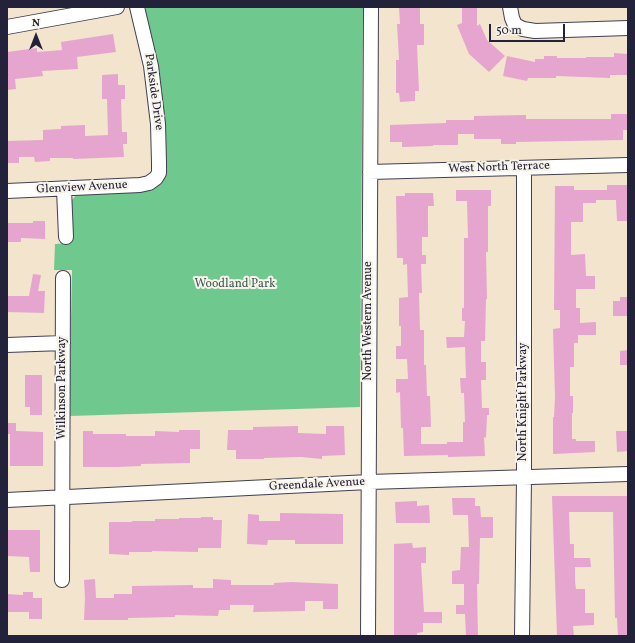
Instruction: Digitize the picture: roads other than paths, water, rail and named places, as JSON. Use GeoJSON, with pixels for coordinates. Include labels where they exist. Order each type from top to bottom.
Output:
{"type":"FeatureCollection","features":[{"type":"Feature","properties":{"kind":"street"},"geometry":{"type":"LineString","coordinates":[[7,27],[117,7]]}},
{"type":"Feature","properties":{"kind":"street","name":"Parkside Drive"},"geometry":{"type":"LineString","coordinates":[[137,7],[151,66],[158,124],[159,172],[156,178]]}},
{"type":"Feature","properties":{"kind":"street","name":"North Western Avenue"},"geometry":{"type":"LineString","coordinates":[[368,636],[371,7]]}},
{"type":"Feature","properties":{"kind":"street"},"geometry":{"type":"LineString","coordinates":[[510,7],[515,24],[523,29],[535,31],[628,28]]}},
{"type":"Feature","properties":{"kind":"street","name":"West North Terrace"},"geometry":{"type":"LineString","coordinates":[[370,172],[628,165]]}},
{"type":"Feature","properties":{"kind":"street","name":"North Knight Parkway"},"geometry":{"type":"LineString","coordinates":[[522,636],[524,478],[524,168]]}},
{"type":"Feature","properties":{"kind":"street","name":"Glenview Avenue"},"geometry":{"type":"LineString","coordinates":[[7,192],[140,185],[149,183],[156,178]]}},
{"type":"Feature","properties":{"kind":"street"},"geometry":{"type":"LineString","coordinates":[[64,189],[66,237]]}},
{"type":"Feature","properties":{"kind":"street","name":"Wilkinson Parkway"},"geometry":{"type":"LineString","coordinates":[[62,580],[64,278]]}},
{"type":"Feature","properties":{"kind":"street"},"geometry":{"type":"LineString","coordinates":[[7,345],[63,343]]}},
{"type":"Feature","properties":{"kind":"street","name":"Greendale Avenue"},"geometry":{"type":"LineString","coordinates":[[7,500],[369,482],[628,474]]}},
{"type":"Feature","properties":{"kind":"street"},"geometry":{"type":"LineString","coordinates":[[363,636],[368,636]]}},
{"type":"Feature","properties":{"kind":"park label","name":"Woodland Park"},"geometry":{"type":"Point","coordinates":[235,285]}}]}
